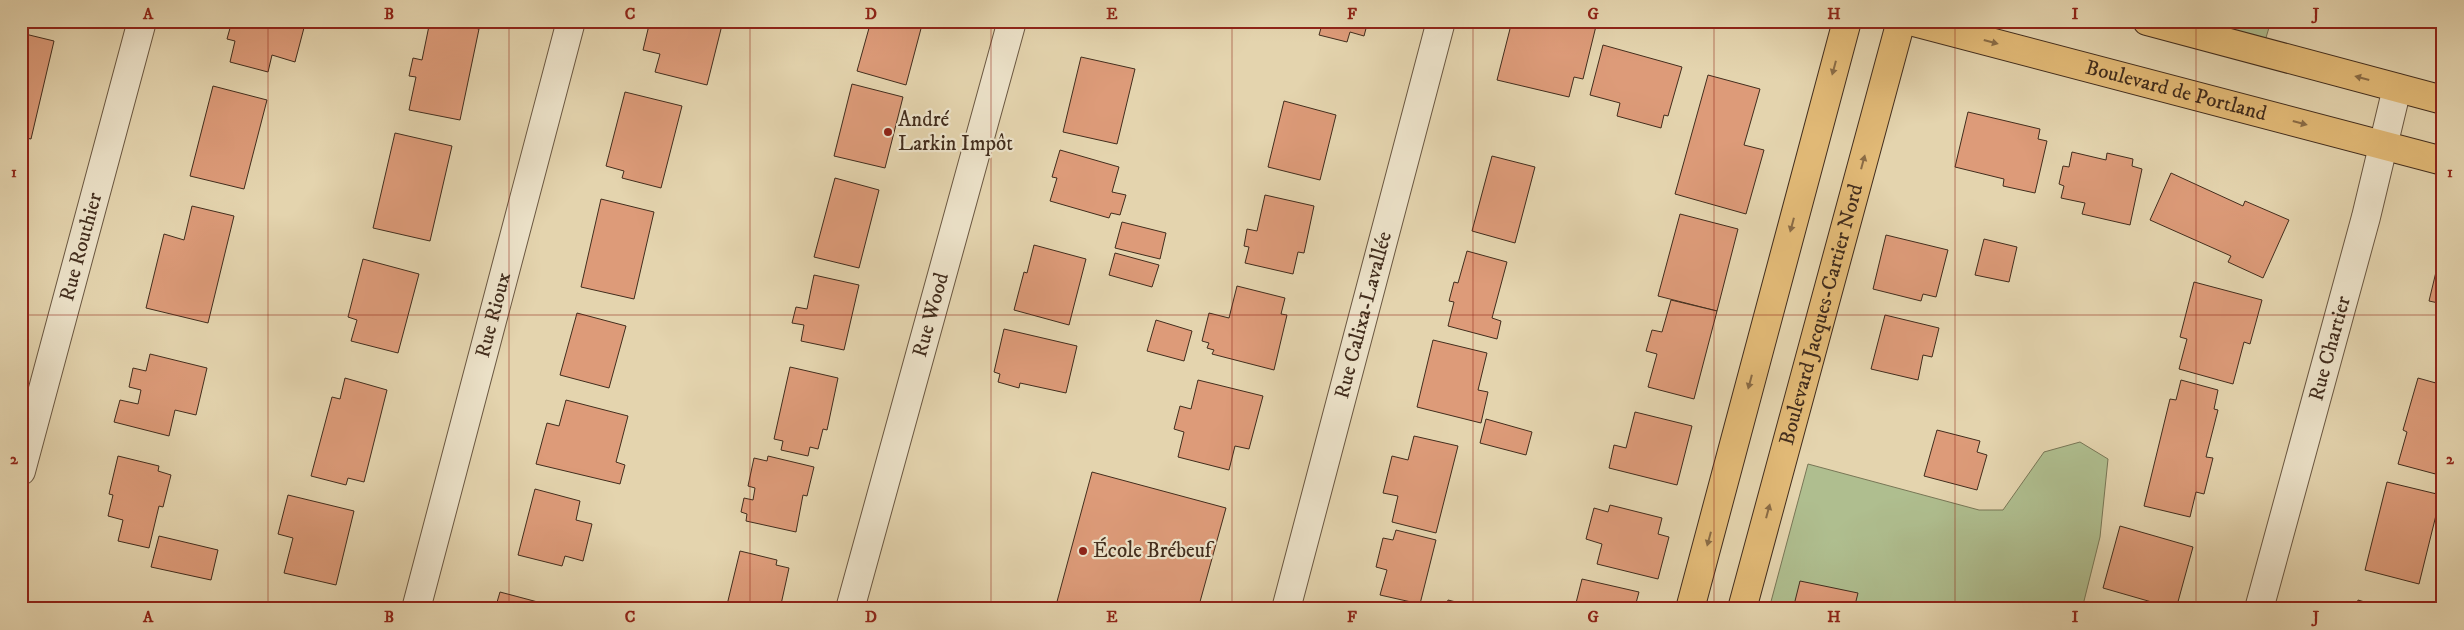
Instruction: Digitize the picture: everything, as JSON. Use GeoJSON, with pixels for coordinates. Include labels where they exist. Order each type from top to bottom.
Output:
{"type":"FeatureCollection","features":[{"type":"Feature","properties":{"kind":"main road"},"geometry":{"type":"LineString","coordinates":[[1690,609],[1847,21]]}},
{"type":"Feature","properties":{"kind":"main road","name":"Boulevard Jacques-Cartier Nord"},"geometry":{"type":"LineString","coordinates":[[1742,609],[1901,21]]}},
{"type":"Feature","properties":{"kind":"main road","name":"Boulevard de Portland"},"geometry":{"type":"LineString","coordinates":[[1910,21],[2443,161]]}},
{"type":"Feature","properties":{"kind":"main road"},"geometry":{"type":"LineString","coordinates":[[2147,21],[2443,100]]}},
{"type":"Feature","properties":{"kind":"street","name":"Rue Routhier"},"geometry":{"type":"LineString","coordinates":[[21,470],[142,21]]}},
{"type":"Feature","properties":{"kind":"street","name":"Rue Rioux"},"geometry":{"type":"LineString","coordinates":[[416,609],[571,21]]}},
{"type":"Feature","properties":{"kind":"street","name":"Rue Wood"},"geometry":{"type":"LineString","coordinates":[[850,609],[1012,21]]}},
{"type":"Feature","properties":{"kind":"street","name":"Rue Calixa-Lavallée"},"geometry":{"type":"LineString","coordinates":[[1286,609],[1441,21]]}},
{"type":"Feature","properties":{"kind":"street","name":"Rue Chartier"},"geometry":{"type":"LineString","coordinates":[[2259,609],[2398,88]]}},
{"type":"Feature","properties":{"kind":"green space"},"geometry":{"type":"Polygon","coordinates":[[[2147,21],[2271,21],[2262,51],[2147,21]]]}},
{"type":"Feature","properties":{"kind":"green space"},"geometry":{"type":"Polygon","coordinates":[[[2080,442],[2108,459],[2100,537],[2082,609],[1769,609],[1808,464],[1979,510],[2003,510],[2044,452],[2080,442]]]}},
{"type":"Feature","properties":{"kind":"building"},"geometry":{"type":"Polygon","coordinates":[[[232,21],[297,21],[305,24],[295,62],[272,55],[268,72],[230,62],[235,41],[227,39],[232,21]]]}},
{"type":"Feature","properties":{"kind":"building"},"geometry":{"type":"Polygon","coordinates":[[[430,21],[445,21],[479,29],[460,120],[409,110],[416,77],[409,76],[413,58],[422,60],[430,21]]]}},
{"type":"Feature","properties":{"kind":"building"},"geometry":{"type":"Polygon","coordinates":[[[650,21],[723,21],[707,85],[655,72],[660,54],[643,50],[650,21]]]}},
{"type":"Feature","properties":{"kind":"building"},"geometry":{"type":"Polygon","coordinates":[[[871,21],[923,21],[906,85],[857,71],[871,21]]]}},
{"type":"Feature","properties":{"kind":"building"},"geometry":{"type":"Polygon","coordinates":[[[1323,21],[1368,21],[1364,36],[1350,32],[1347,42],[1319,35],[1323,21]]]}},
{"type":"Feature","properties":{"kind":"building"},"geometry":{"type":"Polygon","coordinates":[[[1512,21],[1597,22],[1583,79],[1574,77],[1569,97],[1497,80],[1512,21]]]}},
{"type":"Feature","properties":{"kind":"building"},"geometry":{"type":"Polygon","coordinates":[[[21,33],[54,41],[31,139],[21,137],[21,33]]]}},
{"type":"Feature","properties":{"kind":"building"},"geometry":{"type":"Polygon","coordinates":[[[1603,45],[1682,67],[1668,116],[1664,115],[1661,128],[1617,116],[1620,103],[1590,95],[1603,45]]]}},
{"type":"Feature","properties":{"kind":"building"},"geometry":{"type":"Polygon","coordinates":[[[1081,57],[1135,69],[1117,144],[1063,132],[1081,57]]]}},
{"type":"Feature","properties":{"kind":"building"},"geometry":{"type":"Polygon","coordinates":[[[1708,75],[1760,89],[1744,145],[1764,150],[1746,214],[1675,194],[1708,75]]]}},
{"type":"Feature","properties":{"kind":"building"},"geometry":{"type":"Polygon","coordinates":[[[852,84],[903,97],[885,168],[834,156],[852,84]]]}},
{"type":"Feature","properties":{"kind":"building"},"geometry":{"type":"Polygon","coordinates":[[[213,86],[267,100],[244,189],[190,176],[213,86]]]}},
{"type":"Feature","properties":{"kind":"building"},"geometry":{"type":"Polygon","coordinates":[[[625,92],[682,106],[661,188],[622,178],[624,171],[606,166],[625,92]]]}},
{"type":"Feature","properties":{"kind":"building"},"geometry":{"type":"Polygon","coordinates":[[[1284,101],[1336,115],[1320,180],[1268,167],[1284,101]]]}},
{"type":"Feature","properties":{"kind":"building"},"geometry":{"type":"Polygon","coordinates":[[[1968,112],[2040,129],[2038,139],[2047,141],[2035,193],[2003,186],[2004,179],[1955,167],[1968,112]]]}},
{"type":"Feature","properties":{"kind":"building"},"geometry":{"type":"Polygon","coordinates":[[[395,133],[452,146],[430,241],[373,228],[395,133]]]}},
{"type":"Feature","properties":{"kind":"building"},"geometry":{"type":"Polygon","coordinates":[[[1060,150],[1119,167],[1112,192],[1126,195],[1120,215],[1111,213],[1109,218],[1050,201],[1057,178],[1052,177],[1060,150]]]}},
{"type":"Feature","properties":{"kind":"building"},"geometry":{"type":"Polygon","coordinates":[[[2072,152],[2106,160],[2107,153],[2133,159],[2132,166],[2142,169],[2130,225],[2082,214],[2085,203],[2061,198],[2064,186],[2059,184],[2063,166],[2069,167],[2072,152]]]}},
{"type":"Feature","properties":{"kind":"building"},"geometry":{"type":"Polygon","coordinates":[[[1492,156],[1535,167],[1515,243],[1472,231],[1492,156]]]}},
{"type":"Feature","properties":{"kind":"building"},"geometry":{"type":"Polygon","coordinates":[[[2171,173],[2243,206],[2245,201],[2289,220],[2263,278],[2228,262],[2231,256],[2150,220],[2171,173]]]}},
{"type":"Feature","properties":{"kind":"building"},"geometry":{"type":"Polygon","coordinates":[[[835,178],[879,190],[859,268],[814,257],[835,178]]]}},
{"type":"Feature","properties":{"kind":"building"},"geometry":{"type":"Polygon","coordinates":[[[1265,195],[1314,206],[1304,253],[1298,252],[1293,274],[1245,263],[1249,247],[1244,246],[1247,229],[1257,231],[1265,195]]]}},
{"type":"Feature","properties":{"kind":"building"},"geometry":{"type":"Polygon","coordinates":[[[601,199],[654,212],[634,299],[581,287],[601,199]]]}},
{"type":"Feature","properties":{"kind":"building"},"geometry":{"type":"Polygon","coordinates":[[[192,206],[234,216],[208,323],[146,308],[164,234],[184,240],[192,206]]]}},
{"type":"Feature","properties":{"kind":"building"},"geometry":{"type":"Polygon","coordinates":[[[1680,214],[1738,229],[1717,311],[1658,296],[1680,214]]]}},
{"type":"Feature","properties":{"kind":"building"},"geometry":{"type":"Polygon","coordinates":[[[1122,222],[1166,233],[1160,259],[1115,248],[1122,222]]]}},
{"type":"Feature","properties":{"kind":"building"},"geometry":{"type":"Polygon","coordinates":[[[1886,235],[1948,250],[1936,297],[1923,294],[1921,301],[1873,289],[1886,235]]]}},
{"type":"Feature","properties":{"kind":"building"},"geometry":{"type":"Polygon","coordinates":[[[1984,239],[2017,247],[2009,282],[1975,275],[1984,239]]]}},
{"type":"Feature","properties":{"kind":"building"},"geometry":{"type":"Polygon","coordinates":[[[1034,245],[1086,259],[1069,325],[1014,310],[1024,272],[1027,273],[1034,245]]]}},
{"type":"Feature","properties":{"kind":"building"},"geometry":{"type":"Polygon","coordinates":[[[2443,247],[2443,304],[2429,301],[2443,247]]]}},
{"type":"Feature","properties":{"kind":"building"},"geometry":{"type":"Polygon","coordinates":[[[1467,251],[1507,262],[1492,318],[1501,321],[1497,339],[1448,326],[1454,302],[1449,301],[1454,282],[1458,283],[1467,251]]]}},
{"type":"Feature","properties":{"kind":"building"},"geometry":{"type":"Polygon","coordinates":[[[1115,253],[1159,265],[1152,287],[1109,275],[1115,253]]]}},
{"type":"Feature","properties":{"kind":"building"},"geometry":{"type":"Polygon","coordinates":[[[363,259],[419,274],[398,353],[351,341],[357,320],[348,317],[363,259]]]}},
{"type":"Feature","properties":{"kind":"building"},"geometry":{"type":"Polygon","coordinates":[[[814,275],[859,285],[844,350],[801,341],[804,325],[792,323],[796,307],[807,309],[814,275]]]}},
{"type":"Feature","properties":{"kind":"building"},"geometry":{"type":"Polygon","coordinates":[[[2194,282],[2262,300],[2250,344],[2244,342],[2233,384],[2179,369],[2187,339],[2180,337],[2194,282]]]}},
{"type":"Feature","properties":{"kind":"building"},"geometry":{"type":"Polygon","coordinates":[[[1237,286],[1285,298],[1281,314],[1287,315],[1274,370],[1212,354],[1214,350],[1207,348],[1209,343],[1202,341],[1209,313],[1229,318],[1237,286]]]}},
{"type":"Feature","properties":{"kind":"building"},"geometry":{"type":"Polygon","coordinates":[[[1671,300],[1717,311],[1694,399],[1648,387],[1657,354],[1646,351],[1652,330],[1662,332],[1671,300]]]}},
{"type":"Feature","properties":{"kind":"building"},"geometry":{"type":"Polygon","coordinates":[[[577,313],[626,326],[609,388],[560,375],[577,313]]]}},
{"type":"Feature","properties":{"kind":"building"},"geometry":{"type":"Polygon","coordinates":[[[1885,315],[1939,328],[1932,357],[1923,355],[1918,380],[1871,369],[1885,315]]]}},
{"type":"Feature","properties":{"kind":"building"},"geometry":{"type":"Polygon","coordinates":[[[1156,320],[1192,331],[1184,361],[1147,351],[1156,320]]]}},
{"type":"Feature","properties":{"kind":"building"},"geometry":{"type":"Polygon","coordinates":[[[1004,329],[1077,346],[1066,393],[1020,383],[1019,388],[998,382],[1000,374],[994,372],[1004,329]]]}},
{"type":"Feature","properties":{"kind":"building"},"geometry":{"type":"Polygon","coordinates":[[[1433,340],[1487,353],[1478,390],[1488,392],[1481,423],[1417,407],[1433,340]]]}},
{"type":"Feature","properties":{"kind":"building"},"geometry":{"type":"Polygon","coordinates":[[[150,354],[207,368],[196,415],[175,410],[169,436],[114,422],[120,400],[138,404],[141,390],[129,387],[133,368],[146,371],[150,354]]]}},
{"type":"Feature","properties":{"kind":"building"},"geometry":{"type":"Polygon","coordinates":[[[790,367],[838,378],[827,430],[823,429],[818,449],[810,447],[808,456],[781,450],[783,441],[774,439],[790,367]]]}},
{"type":"Feature","properties":{"kind":"building"},"geometry":{"type":"Polygon","coordinates":[[[345,378],[387,390],[364,482],[348,478],[346,485],[311,476],[332,397],[340,399],[345,378]]]}},
{"type":"Feature","properties":{"kind":"building"},"geometry":{"type":"Polygon","coordinates":[[[2418,378],[2443,385],[2443,476],[2398,464],[2407,432],[2403,430],[2418,378]]]}},
{"type":"Feature","properties":{"kind":"building"},"geometry":{"type":"Polygon","coordinates":[[[1198,380],[1263,396],[1249,449],[1235,446],[1229,470],[1178,457],[1184,432],[1174,429],[1180,406],[1191,409],[1198,380]]]}},
{"type":"Feature","properties":{"kind":"building"},"geometry":{"type":"Polygon","coordinates":[[[2181,380],[2218,390],[2214,409],[2218,410],[2206,457],[2213,458],[2204,494],[2196,492],[2190,517],[2144,506],[2170,399],[2176,400],[2181,380]]]}},
{"type":"Feature","properties":{"kind":"building"},"geometry":{"type":"Polygon","coordinates":[[[566,400],[628,416],[616,462],[625,465],[620,484],[536,464],[547,423],[559,426],[566,400]]]}},
{"type":"Feature","properties":{"kind":"building"},"geometry":{"type":"Polygon","coordinates":[[[1635,412],[1692,426],[1677,485],[1609,468],[1614,445],[1626,448],[1635,412]]]}},
{"type":"Feature","properties":{"kind":"building"},"geometry":{"type":"Polygon","coordinates":[[[1486,419],[1532,432],[1526,455],[1480,443],[1486,419]]]}},
{"type":"Feature","properties":{"kind":"building"},"geometry":{"type":"Polygon","coordinates":[[[1937,430],[1980,441],[1977,452],[1987,455],[1977,490],[1924,476],[1937,430]]]}},
{"type":"Feature","properties":{"kind":"building"},"geometry":{"type":"Polygon","coordinates":[[[1414,436],[1458,446],[1436,533],[1392,522],[1398,496],[1383,493],[1392,456],[1408,460],[1414,436]]]}},
{"type":"Feature","properties":{"kind":"building"},"geometry":{"type":"Polygon","coordinates":[[[118,456],[159,466],[158,471],[171,475],[163,507],[159,506],[149,548],[118,541],[123,520],[108,516],[113,495],[109,494],[118,456]]]}},
{"type":"Feature","properties":{"kind":"building"},"geometry":{"type":"Polygon","coordinates":[[[768,456],[814,467],[807,496],[803,495],[796,532],[746,521],[747,514],[741,512],[744,498],[753,500],[755,488],[748,486],[754,458],[767,461],[768,456]]]}},
{"type":"Feature","properties":{"kind":"building"},"geometry":{"type":"Polygon","coordinates":[[[1092,472],[1226,508],[1198,609],[1055,609],[1092,472]]]}},
{"type":"Feature","properties":{"kind":"building"},"geometry":{"type":"Polygon","coordinates":[[[2387,482],[2441,495],[2419,584],[2365,570],[2387,482]]]}},
{"type":"Feature","properties":{"kind":"building"},"geometry":{"type":"Polygon","coordinates":[[[535,489],[580,501],[576,520],[592,524],[583,561],[565,556],[562,566],[518,555],[535,489]]]}},
{"type":"Feature","properties":{"kind":"building"},"geometry":{"type":"Polygon","coordinates":[[[288,495],[354,511],[336,585],[284,573],[293,538],[278,534],[288,495]]]}},
{"type":"Feature","properties":{"kind":"building"},"geometry":{"type":"Polygon","coordinates":[[[1610,505],[1662,518],[1658,534],[1669,537],[1658,579],[1597,564],[1602,544],[1586,539],[1594,508],[1608,512],[1610,505]]]}},
{"type":"Feature","properties":{"kind":"building"},"geometry":{"type":"Polygon","coordinates":[[[2120,526],[2193,547],[2176,609],[2103,588],[2120,526]]]}},
{"type":"Feature","properties":{"kind":"building"},"geometry":{"type":"Polygon","coordinates":[[[1396,530],[1436,540],[1420,604],[1380,595],[1387,570],[1376,567],[1383,538],[1393,540],[1396,530]]]}},
{"type":"Feature","properties":{"kind":"building"},"geometry":{"type":"Polygon","coordinates":[[[159,536],[218,550],[211,580],[151,567],[159,536]]]}},
{"type":"Feature","properties":{"kind":"building"},"geometry":{"type":"Polygon","coordinates":[[[740,551],[777,560],[776,565],[789,568],[780,609],[726,609],[740,551]]]}},
{"type":"Feature","properties":{"kind":"building"},"geometry":{"type":"Polygon","coordinates":[[[1582,579],[1639,592],[1636,603],[1643,605],[1642,609],[1583,609],[1584,605],[1576,603],[1582,579]]]}},
{"type":"Feature","properties":{"kind":"building"},"geometry":{"type":"Polygon","coordinates":[[[1800,581],[1858,593],[1854,609],[1793,609],[1800,581]]]}},
{"type":"Feature","properties":{"kind":"building"},"geometry":{"type":"Polygon","coordinates":[[[500,592],[549,605],[548,609],[495,609],[500,592]]]}},
{"type":"Feature","properties":{"kind":"building"},"geometry":{"type":"Polygon","coordinates":[[[1448,600],[1484,609],[1445,609],[1448,600]]]}},
{"type":"Feature","properties":{"kind":"building"},"geometry":{"type":"Polygon","coordinates":[[[2358,600],[2388,609],[2356,609],[2358,600]]]}},
{"type":"Feature","properties":{"kind":"place","name":"André Larkin Impôt"},"geometry":{"type":"Point","coordinates":[888,132]}},
{"type":"Feature","properties":{"kind":"place","name":"École Brébeuf"},"geometry":{"type":"Point","coordinates":[1083,551]}}]}
